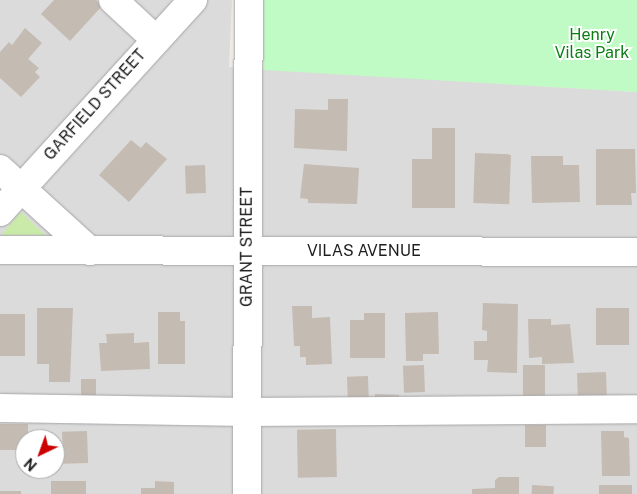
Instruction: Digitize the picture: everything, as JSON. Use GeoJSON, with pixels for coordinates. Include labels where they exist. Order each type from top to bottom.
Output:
{"type":"FeatureCollection","features":[{"type":"Feature","properties":{"kind":"street"},"geometry":{"type":"LineString","coordinates":[[113,0],[155,39]]}},
{"type":"Feature","properties":{"kind":"street","name":"GARFIELD STREET"},"geometry":{"type":"LineString","coordinates":[[0,212],[155,39],[193,0]]}},
{"type":"Feature","properties":{"kind":"street","name":"GRANT STREET"},"geometry":{"type":"LineString","coordinates":[[247,494],[249,0]]}},
{"type":"Feature","properties":{"kind":"street"},"geometry":{"type":"LineString","coordinates":[[0,169],[90,251]]}},
{"type":"Feature","properties":{"kind":"street","name":"VILAS AVENUE"},"geometry":{"type":"LineString","coordinates":[[0,250],[247,253],[637,252]]}},
{"type":"Feature","properties":{"kind":"street"},"geometry":{"type":"LineString","coordinates":[[0,408],[247,412],[637,410]]}},
{"type":"Feature","properties":{"kind":"shaded area"},"geometry":{"type":"Polygon","coordinates":[[[0,0],[232,0],[229,67],[637,92],[637,494],[0,494],[0,0]]]}},
{"type":"Feature","properties":{"kind":"green space","name":"Henry Vilas Park"},"geometry":{"type":"Polygon","coordinates":[[[263,0],[637,0],[637,92],[263,70],[263,0]]]}},
{"type":"Feature","properties":{"kind":"green space"},"geometry":{"type":"Polygon","coordinates":[[[21,212],[45,235],[1,235],[21,212]]]}},
{"type":"Feature","properties":{"kind":"building"},"geometry":{"type":"Polygon","coordinates":[[[54,0],[96,0],[102,6],[70,41],[41,14],[54,0]]]}},
{"type":"Feature","properties":{"kind":"building"},"geometry":{"type":"Polygon","coordinates":[[[25,28],[42,43],[28,59],[39,68],[35,72],[40,77],[21,97],[0,78],[0,52],[9,42],[12,45],[25,28]]]}},
{"type":"Feature","properties":{"kind":"building"},"geometry":{"type":"Polygon","coordinates":[[[328,99],[348,99],[347,151],[294,148],[295,109],[328,110],[328,99]]]}},
{"type":"Feature","properties":{"kind":"building"},"geometry":{"type":"Polygon","coordinates":[[[432,128],[455,128],[455,208],[412,208],[412,159],[432,159],[432,128]]]}},
{"type":"Feature","properties":{"kind":"building"},"geometry":{"type":"Polygon","coordinates":[[[131,140],[141,148],[146,142],[167,159],[129,202],[99,175],[131,140]]]}},
{"type":"Feature","properties":{"kind":"building"},"geometry":{"type":"Polygon","coordinates":[[[596,149],[635,149],[636,193],[631,193],[632,205],[596,205],[596,149]]]}},
{"type":"Feature","properties":{"kind":"building"},"geometry":{"type":"Polygon","coordinates":[[[475,153],[511,154],[509,204],[473,203],[475,153]]]}},
{"type":"Feature","properties":{"kind":"building"},"geometry":{"type":"Polygon","coordinates":[[[531,156],[563,156],[563,165],[579,165],[580,202],[532,203],[531,156]]]}},
{"type":"Feature","properties":{"kind":"building"},"geometry":{"type":"Polygon","coordinates":[[[304,164],[359,168],[357,204],[308,203],[308,199],[300,198],[304,164]]]}},
{"type":"Feature","properties":{"kind":"building"},"geometry":{"type":"Polygon","coordinates":[[[205,165],[206,193],[186,194],[185,166],[205,165]]]}},
{"type":"Feature","properties":{"kind":"building"},"geometry":{"type":"Polygon","coordinates":[[[483,303],[518,304],[517,373],[487,372],[488,360],[474,360],[474,341],[487,341],[487,331],[482,330],[483,303]]]}},
{"type":"Feature","properties":{"kind":"building"},"geometry":{"type":"Polygon","coordinates":[[[292,306],[312,306],[312,318],[330,317],[332,364],[306,365],[306,357],[300,357],[300,346],[294,346],[292,306]]]}},
{"type":"Feature","properties":{"kind":"building"},"geometry":{"type":"Polygon","coordinates":[[[37,308],[73,308],[70,382],[49,382],[49,364],[37,364],[37,308]]]}},
{"type":"Feature","properties":{"kind":"building"},"geometry":{"type":"Polygon","coordinates":[[[596,308],[629,308],[629,345],[596,345],[596,308]]]}},
{"type":"Feature","properties":{"kind":"building"},"geometry":{"type":"Polygon","coordinates":[[[158,312],[180,312],[180,321],[185,321],[185,364],[158,364],[158,312]]]}},
{"type":"Feature","properties":{"kind":"building"},"geometry":{"type":"Polygon","coordinates":[[[438,312],[439,354],[423,354],[423,361],[406,361],[405,313],[438,312]]]}},
{"type":"Feature","properties":{"kind":"building"},"geometry":{"type":"Polygon","coordinates":[[[364,313],[385,313],[385,358],[350,358],[350,320],[364,320],[364,313]]]}},
{"type":"Feature","properties":{"kind":"building"},"geometry":{"type":"Polygon","coordinates":[[[0,314],[25,314],[25,356],[0,356],[0,314]]]}},
{"type":"Feature","properties":{"kind":"building"},"geometry":{"type":"Polygon","coordinates":[[[528,319],[551,319],[551,325],[570,324],[574,363],[542,364],[542,357],[529,358],[528,319]]]}},
{"type":"Feature","properties":{"kind":"building"},"geometry":{"type":"Polygon","coordinates":[[[134,333],[134,343],[149,342],[150,369],[101,371],[99,343],[107,343],[106,334],[134,333]]]}},
{"type":"Feature","properties":{"kind":"building"},"geometry":{"type":"Polygon","coordinates":[[[424,365],[425,392],[404,393],[403,366],[424,365]]]}},
{"type":"Feature","properties":{"kind":"building"},"geometry":{"type":"Polygon","coordinates":[[[523,365],[545,365],[545,397],[523,397],[523,365]]]}},
{"type":"Feature","properties":{"kind":"building"},"geometry":{"type":"Polygon","coordinates":[[[606,372],[607,399],[578,400],[577,373],[606,372]]]}},
{"type":"Feature","properties":{"kind":"building"},"geometry":{"type":"Polygon","coordinates":[[[368,376],[369,400],[348,401],[347,377],[368,376]]]}},
{"type":"Feature","properties":{"kind":"building"},"geometry":{"type":"Polygon","coordinates":[[[81,379],[96,379],[96,404],[81,404],[81,379]]]}},
{"type":"Feature","properties":{"kind":"building"},"geometry":{"type":"Polygon","coordinates":[[[375,394],[399,395],[399,408],[375,407],[375,394]]]}},
{"type":"Feature","properties":{"kind":"building"},"geometry":{"type":"Polygon","coordinates":[[[0,424],[28,424],[28,429],[15,429],[15,450],[0,450],[0,424]]]}},
{"type":"Feature","properties":{"kind":"building"},"geometry":{"type":"Polygon","coordinates":[[[525,425],[546,425],[546,447],[525,447],[525,425]]]}},
{"type":"Feature","properties":{"kind":"building"},"geometry":{"type":"Polygon","coordinates":[[[336,429],[337,477],[298,478],[297,430],[336,429]]]}},
{"type":"Feature","properties":{"kind":"building"},"geometry":{"type":"Polygon","coordinates":[[[87,431],[88,463],[65,464],[65,432],[87,431]]]}},
{"type":"Feature","properties":{"kind":"building"},"geometry":{"type":"Polygon","coordinates":[[[601,431],[624,431],[624,437],[629,438],[630,476],[602,476],[601,431]]]}},
{"type":"Feature","properties":{"kind":"building"},"geometry":{"type":"Polygon","coordinates":[[[499,477],[519,477],[519,494],[472,494],[472,489],[495,488],[495,480],[499,477]]]}},
{"type":"Feature","properties":{"kind":"building"},"geometry":{"type":"Polygon","coordinates":[[[51,481],[86,481],[86,494],[51,494],[51,481]]]}},
{"type":"Feature","properties":{"kind":"building"},"geometry":{"type":"Polygon","coordinates":[[[155,481],[174,482],[174,494],[141,494],[141,488],[155,488],[155,481]]]}},
{"type":"Feature","properties":{"kind":"building"},"geometry":{"type":"Polygon","coordinates":[[[532,485],[554,486],[554,494],[532,494],[532,485]]]}},
{"type":"Feature","properties":{"kind":"building"},"geometry":{"type":"Polygon","coordinates":[[[599,485],[632,485],[632,494],[599,494],[599,485]]]}},
{"type":"Feature","properties":{"kind":"building"},"geometry":{"type":"Polygon","coordinates":[[[0,491],[21,491],[21,494],[0,494],[0,491]]]}}]}
